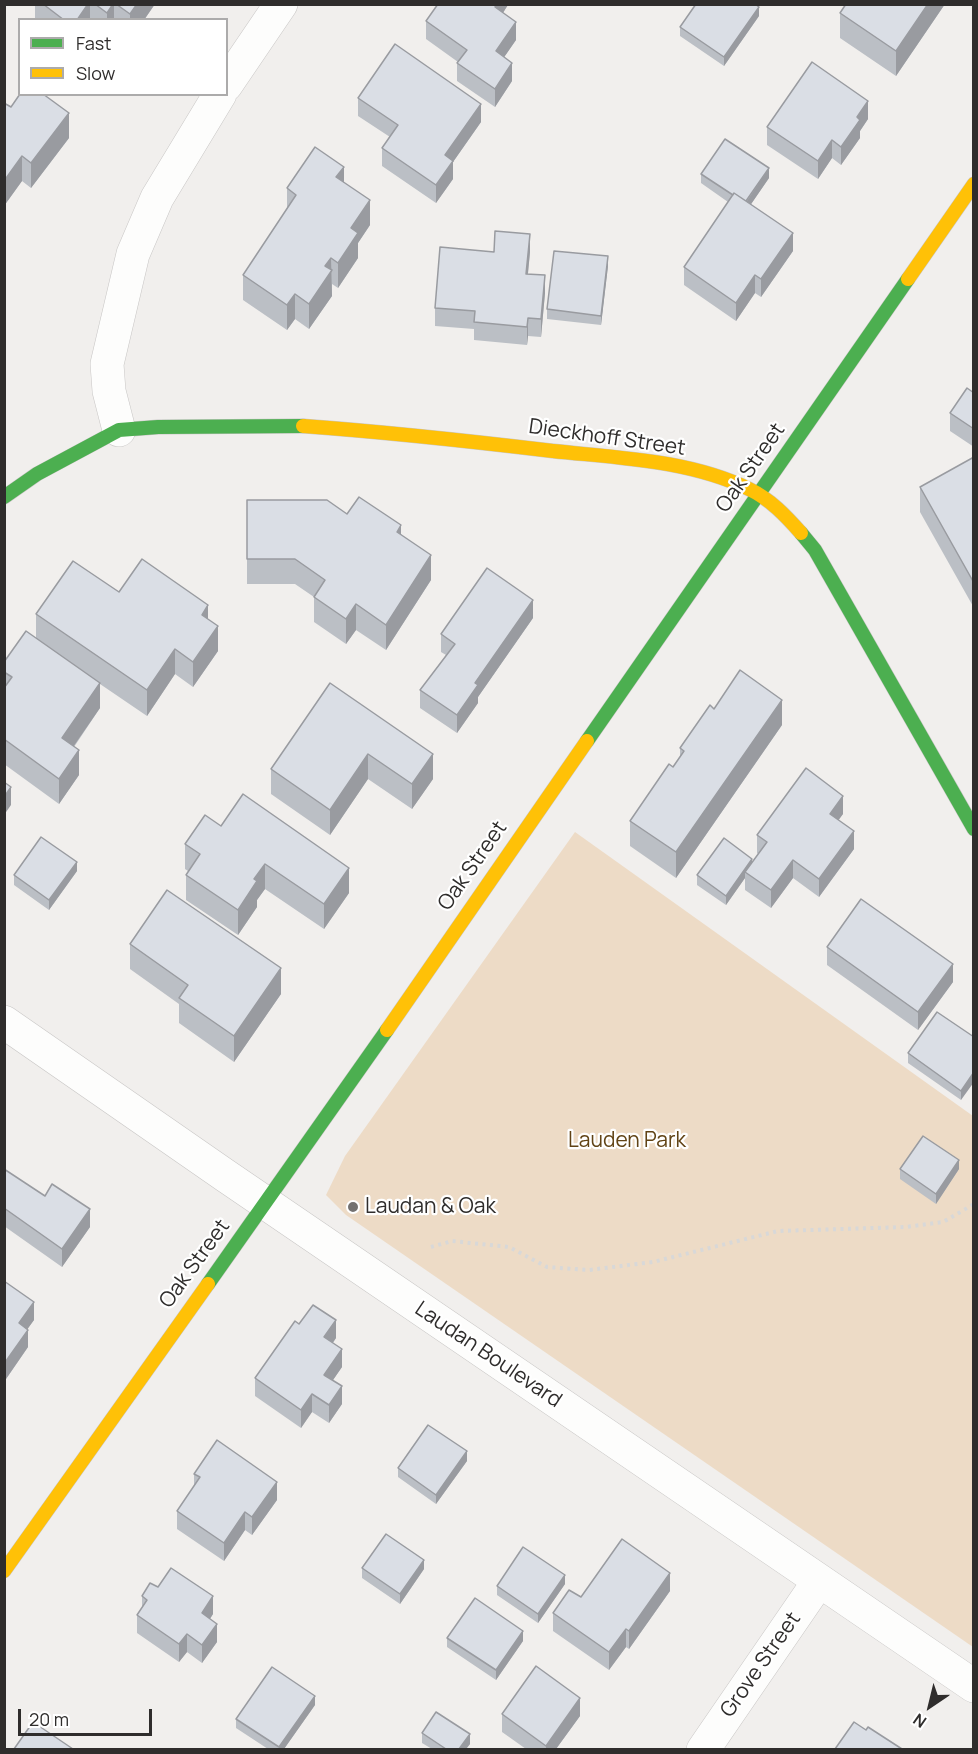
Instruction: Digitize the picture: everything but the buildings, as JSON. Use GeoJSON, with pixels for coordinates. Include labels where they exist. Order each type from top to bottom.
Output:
{"type":"FeatureCollection","features":[{"type":"Feature","properties":{"kind":"street"},"geometry":{"type":"LineString","coordinates":[[228,82],[280,4]]}},
{"type":"Feature","properties":{"kind":"street"},"geometry":{"type":"LineString","coordinates":[[4,497],[37,474],[119,430],[109,391],[107,364],[133,254],[157,198],[219,96]]}},
{"type":"Feature","properties":{"kind":"street","name":"Oak Street"},"geometry":{"type":"LineString","coordinates":[[4,1571],[266,1203],[974,184]]}},
{"type":"Feature","properties":{"kind":"street","name":"Dieckhoff Street"},"geometry":{"type":"LineString","coordinates":[[119,430],[284,424],[376,431],[670,464],[758,494],[802,532],[815,550],[974,829]]}},
{"type":"Feature","properties":{"kind":"street","name":"Laudan Boulevard"},"geometry":{"type":"LineString","coordinates":[[4,1022],[974,1686]]}},
{"type":"Feature","properties":{"kind":"street","name":"Grove Street"},"geometry":{"type":"LineString","coordinates":[[703,1749],[819,1581]]}},
{"type":"Feature","properties":{"kind":"path"},"geometry":{"type":"LineString","coordinates":[[431,1247],[453,1242],[510,1247],[547,1267],[589,1270],[653,1262],[778,1231],[906,1227],[943,1222],[974,1204]]}},
{"type":"Feature","properties":{"kind":"green space","name":"Lauden Park"},"geometry":{"type":"Polygon","coordinates":[[[575,832],[973,1116],[973,1647],[346,1215],[326,1195],[345,1156],[575,832]]]}},
{"type":"Feature","properties":{"kind":"traffic: fast"},"geometry":{"type":"LineString","coordinates":[[587,741],[908,279]]}},
{"type":"Feature","properties":{"kind":"traffic: fast"},"geometry":{"type":"LineString","coordinates":[[4,497],[37,474],[119,430],[158,427],[303,426]]}},
{"type":"Feature","properties":{"kind":"traffic: fast"},"geometry":{"type":"LineString","coordinates":[[801,533],[815,550],[974,829]]}},
{"type":"Feature","properties":{"kind":"traffic: fast"},"geometry":{"type":"LineString","coordinates":[[208,1284],[387,1030]]}},
{"type":"Feature","properties":{"kind":"traffic: slow"},"geometry":{"type":"LineString","coordinates":[[908,279],[974,184]]}},
{"type":"Feature","properties":{"kind":"traffic: slow"},"geometry":{"type":"LineString","coordinates":[[303,426],[628,458],[678,466],[726,479],[757,493],[777,508],[801,533]]}},
{"type":"Feature","properties":{"kind":"traffic: slow"},"geometry":{"type":"LineString","coordinates":[[387,1030],[587,741]]}},
{"type":"Feature","properties":{"kind":"traffic: slow"},"geometry":{"type":"LineString","coordinates":[[4,1571],[208,1284]]}},
{"type":"Feature","properties":{"kind":"place","name":"Laudan & Oak"},"geometry":{"type":"Point","coordinates":[353,1207]}}]}
